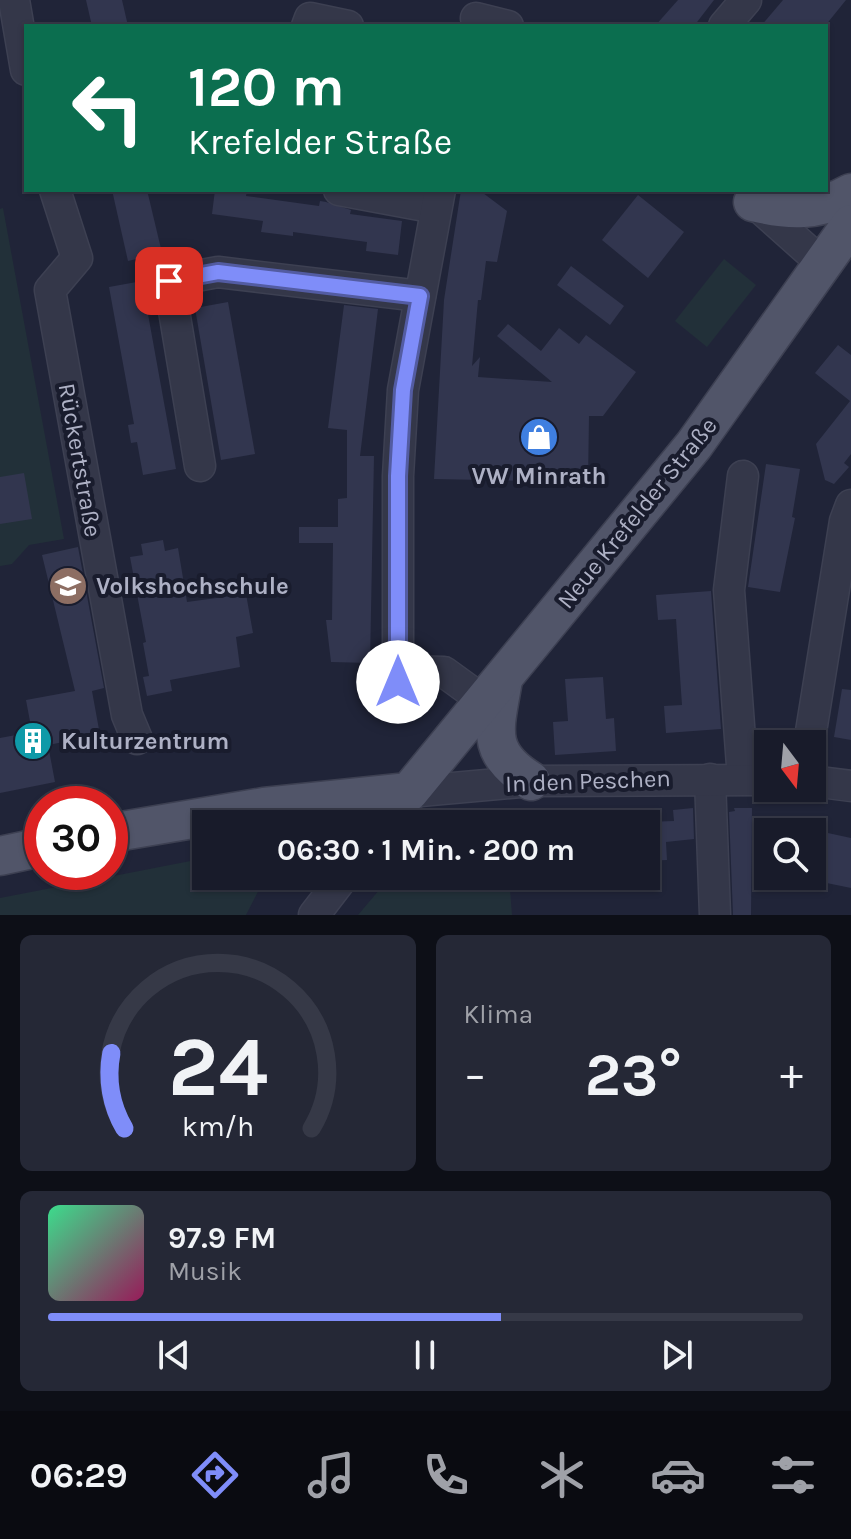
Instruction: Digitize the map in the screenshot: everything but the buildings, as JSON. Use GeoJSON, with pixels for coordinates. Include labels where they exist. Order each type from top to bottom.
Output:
{"type":"FeatureCollection","features":[{"type":"Feature","properties":{"kind":"main road"},"geometry":{"type":"LineString","coordinates":[[746,196],[781,209],[809,209],[851,193]]}},
{"type":"Feature","properties":{"kind":"main road","name":"Neue Krefelder Straße"},"geometry":{"type":"LineString","coordinates":[[409,792],[694,445],[851,224]]}},
{"type":"Feature","properties":{"kind":"main road"},"geometry":{"type":"LineString","coordinates":[[494,691],[496,743],[507,764],[531,781]]}},
{"type":"Feature","properties":{"kind":"main road"},"geometry":{"type":"LineString","coordinates":[[128,830],[264,807],[409,792]]}},
{"type":"Feature","properties":{"kind":"main road"},"geometry":{"type":"LineString","coordinates":[[0,856],[24,851]]}},
{"type":"Feature","properties":{"kind":"street"},"geometry":{"type":"LineString","coordinates":[[14,0],[24,58]]}},
{"type":"Feature","properties":{"kind":"street"},"geometry":{"type":"LineString","coordinates":[[726,24],[746,0]]}},
{"type":"Feature","properties":{"kind":"street"},"geometry":{"type":"LineString","coordinates":[[477,15],[502,24]]}},
{"type":"Feature","properties":{"kind":"street"},"geometry":{"type":"LineString","coordinates":[[308,24],[310,18],[338,24]]}},
{"type":"Feature","properties":{"kind":"street","name":"Rückertstraße"},"geometry":{"type":"LineString","coordinates":[[56,192],[77,258],[50,290],[127,715],[137,739]]}},
{"type":"Feature","properties":{"kind":"street"},"geometry":{"type":"LineString","coordinates":[[361,192],[438,199],[403,390],[398,476],[398,676],[444,672],[494,691]]}},
{"type":"Feature","properties":{"kind":"street"},"geometry":{"type":"LineString","coordinates":[[746,196],[823,264]]}},
{"type":"Feature","properties":{"kind":"street"},"geometry":{"type":"LineString","coordinates":[[200,466],[169,281],[218,272],[420,296]]}},
{"type":"Feature","properties":{"kind":"street"},"geometry":{"type":"LineString","coordinates":[[743,476],[729,590],[754,765]]}},
{"type":"Feature","properties":{"kind":"street"},"geometry":{"type":"LineString","coordinates":[[811,730],[845,521],[851,505]]}},
{"type":"Feature","properties":{"kind":"street"},"geometry":{"type":"LineString","coordinates":[[710,779],[715,915]]}},
{"type":"Feature","properties":{"kind":"street","name":"In den Peschen"},"geometry":{"type":"LineString","coordinates":[[409,792],[531,781],[754,779]]}},
{"type":"Feature","properties":{"kind":"street"},"geometry":{"type":"LineString","coordinates":[[826,783],[851,786]]}},
{"type":"Feature","properties":{"kind":"street"},"geometry":{"type":"LineString","coordinates":[[395,810],[409,792]]}},
{"type":"Feature","properties":{"kind":"street"},"geometry":{"type":"LineString","coordinates":[[314,915],[333,890]]}},
{"type":"Feature","properties":{"kind":"shaded area"},"geometry":{"type":"Polygon","coordinates":[[[3,208],[64,539],[29,545],[12,564],[0,566],[0,209],[3,208]]]}},
{"type":"Feature","properties":{"kind":"shaded area"},"geometry":{"type":"Polygon","coordinates":[[[724,259],[756,285],[707,347],[675,321],[724,259]]]}},
{"type":"Feature","properties":{"kind":"shaded area"},"geometry":{"type":"Polygon","coordinates":[[[192,861],[192,890],[259,890],[246,915],[0,915],[0,898],[41,890],[128,890],[128,873],[192,861]]]}},
{"type":"Feature","properties":{"kind":"shaded area"},"geometry":{"type":"Polygon","coordinates":[[[379,890],[510,890],[512,915],[358,915],[379,890]]]}},
{"type":"Feature","properties":{"kind":"place","name":"VW Minrath"},"geometry":{"type":"Point","coordinates":[539,437]}},
{"type":"Feature","properties":{"kind":"place","name":"Volkshochschule"},"geometry":{"type":"Point","coordinates":[68,586]}},
{"type":"Feature","properties":{"kind":"place","name":"Kulturzentrum"},"geometry":{"type":"Point","coordinates":[33,741]}},
{"type":"Feature","properties":{"kind":"route"},"geometry":{"type":"LineString","coordinates":[[169,281],[218,272],[420,296],[403,390],[398,476],[398,682]]}}]}
